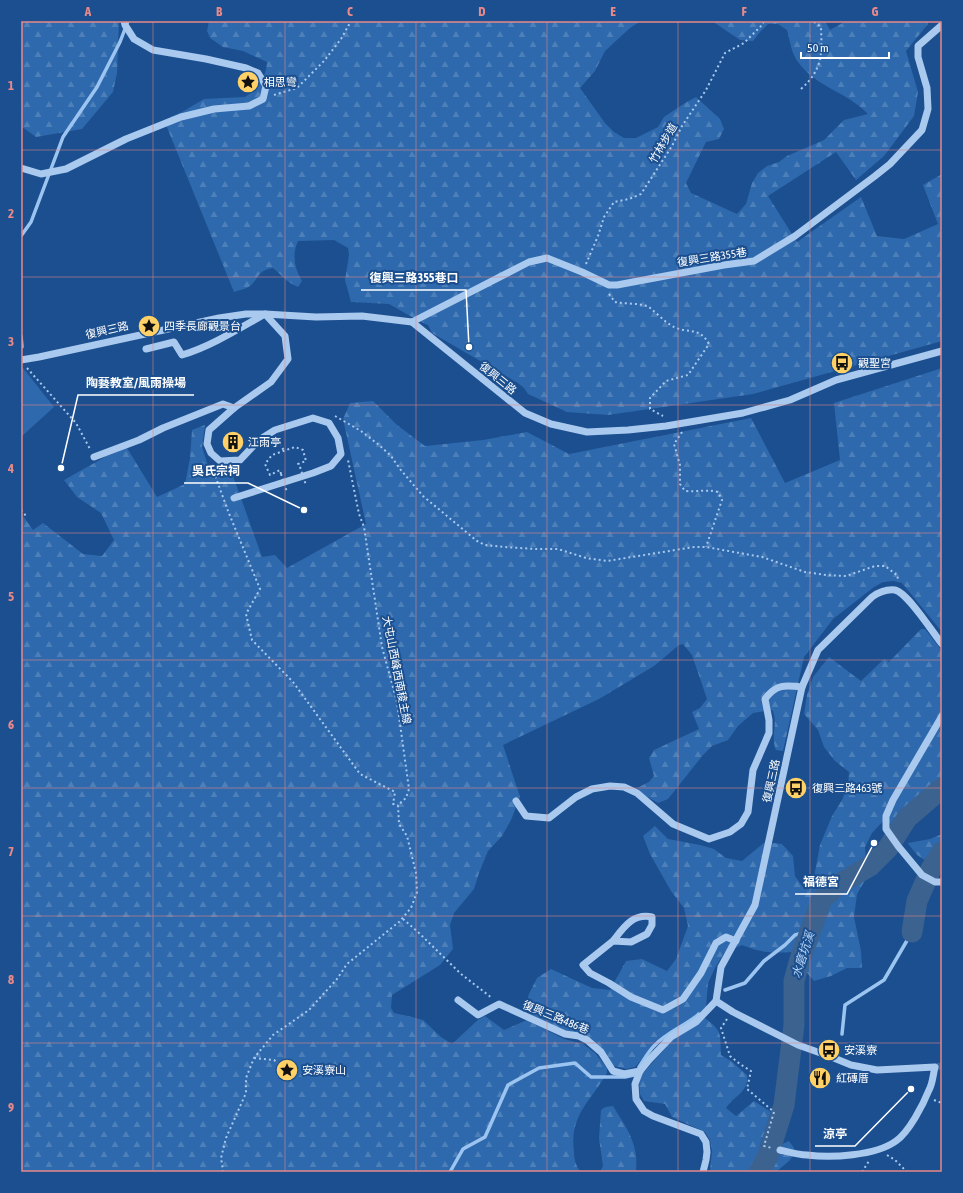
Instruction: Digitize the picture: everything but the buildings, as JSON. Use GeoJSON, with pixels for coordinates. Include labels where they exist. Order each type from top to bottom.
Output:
{"type":"FeatureCollection","features":[{"type":"Feature","properties":{"kind":"street"},"geometry":{"type":"LineString","coordinates":[[21,168],[41,174],[66,169],[126,139],[181,118],[214,109],[248,106],[263,99],[266,86],[258,73],[246,68],[206,59],[153,50],[134,39],[124,25],[124,21]]}},
{"type":"Feature","properties":{"kind":"street","name":"復興三路355巷"},"geometry":{"type":"LineString","coordinates":[[609,285],[617,285],[724,265],[754,261],[795,236],[875,176],[890,164],[922,130],[928,110],[927,88],[918,57],[918,46],[942,25]]}},
{"type":"Feature","properties":{"kind":"street"},"geometry":{"type":"LineString","coordinates":[[412,322],[529,262],[547,258],[609,285]]}},
{"type":"Feature","properties":{"kind":"street","name":"復興三路"},"geometry":{"type":"LineString","coordinates":[[21,360],[219,318],[246,314],[316,317],[362,316],[412,322],[525,413],[551,424],[588,432],[666,426],[743,413],[790,400],[836,380],[942,351]]}},
{"type":"Feature","properties":{"kind":"street"},"geometry":{"type":"LineString","coordinates":[[146,349],[174,342],[182,354],[191,352],[265,314],[285,336],[288,359],[271,382],[234,408],[209,430],[208,444],[211,452],[220,461],[240,460],[259,440],[275,430],[313,418],[329,423],[338,438],[341,454],[331,466],[234,498]]}},
{"type":"Feature","properties":{"kind":"street"},"geometry":{"type":"LineString","coordinates":[[94,457],[139,440],[163,428],[223,404],[234,408]]}},
{"type":"Feature","properties":{"kind":"street","name":"復興三路"},"geometry":{"type":"LineString","coordinates":[[716,1001],[721,967],[755,905],[802,687],[818,650],[872,597],[888,590],[897,591]]}},
{"type":"Feature","properties":{"kind":"street"},"geometry":{"type":"LineString","coordinates":[[897,591],[907,597],[942,644]]}},
{"type":"Feature","properties":{"kind":"street"},"geometry":{"type":"LineString","coordinates":[[516,801],[526,816],[549,818],[576,797],[592,789],[610,786],[624,787],[637,793],[673,824],[709,839],[730,832],[741,824],[748,812],[753,770],[769,732],[769,720],[765,699],[772,690],[786,686],[802,687]]}},
{"type":"Feature","properties":{"kind":"street"},"geometry":{"type":"LineString","coordinates":[[938,882],[922,876],[898,846],[886,829],[886,816],[892,800],[942,716]]}},
{"type":"Feature","properties":{"kind":"street"},"geometry":{"type":"LineString","coordinates":[[614,941],[631,942],[647,934],[652,925],[652,917],[644,915],[629,922],[614,941],[583,965],[590,973],[610,983],[631,998],[663,1010],[683,999],[701,973],[716,943],[726,938],[736,941]]}},
{"type":"Feature","properties":{"kind":"street"},"geometry":{"type":"LineString","coordinates":[[458,1000],[478,1015],[499,1004]]}},
{"type":"Feature","properties":{"kind":"street"},"geometry":{"type":"LineString","coordinates":[[703,1172],[707,1152],[706,1142],[701,1134],[653,1116],[644,1111],[636,1099],[635,1084],[640,1071],[671,1037],[696,1022],[716,1001],[733,1012],[787,1040],[851,1065],[877,1070],[935,1066],[930,1089],[912,1121],[904,1133],[896,1141],[883,1148],[865,1153],[835,1156],[807,1156],[780,1150]]}},
{"type":"Feature","properties":{"kind":"street","name":"復興三路486巷"},"geometry":{"type":"LineString","coordinates":[[499,1004],[565,1034],[579,1036],[587,1040],[601,1052],[613,1071],[626,1074],[640,1071]]}},
{"type":"Feature","properties":{"kind":"path"},"geometry":{"type":"LineString","coordinates":[[263,99],[297,88],[324,61],[341,39],[351,21]]}},
{"type":"Feature","properties":{"kind":"path","name":"竹林步道"},"geometry":{"type":"LineString","coordinates":[[582,272],[591,254],[604,217],[614,202],[629,199],[641,194],[672,146],[682,126],[706,90],[725,53],[744,42],[762,25],[764,21]]}},
{"type":"Feature","properties":{"kind":"path"},"geometry":{"type":"LineString","coordinates":[[801,89],[809,82],[816,71],[822,54],[821,27],[813,21]]}},
{"type":"Feature","properties":{"kind":"path"},"geometry":{"type":"LineString","coordinates":[[609,285],[608,291],[615,302],[648,306],[674,328],[691,330],[704,336],[709,344],[688,375],[666,381],[650,398],[650,409],[665,418],[666,426]]}},
{"type":"Feature","properties":{"kind":"path"},"geometry":{"type":"LineString","coordinates":[[26,366],[76,423],[94,457]]}},
{"type":"Feature","properties":{"kind":"path"},"geometry":{"type":"LineString","coordinates":[[331,413],[361,431],[379,445],[391,456],[423,496],[477,541],[485,545],[536,549],[558,549],[586,558],[607,561],[694,547],[706,547],[762,556],[805,572],[826,575],[846,576],[875,566],[885,566],[898,576],[897,591]]}},
{"type":"Feature","properties":{"kind":"path"},"geometry":{"type":"LineString","coordinates":[[685,422],[685,429],[674,444],[680,465],[680,484],[685,491],[696,492],[706,490],[718,492],[722,500],[706,547]]}},
{"type":"Feature","properties":{"kind":"path"},"geometry":{"type":"LineString","coordinates":[[275,430],[284,451]]}},
{"type":"Feature","properties":{"kind":"path"},"geometry":{"type":"LineString","coordinates":[[287,492],[280,470],[270,475],[266,464],[272,455],[295,447],[303,450],[306,461],[298,464],[306,486]]}},
{"type":"Feature","properties":{"kind":"path"},"geometry":{"type":"LineString","coordinates":[[211,452],[209,459],[228,511],[260,589],[246,614],[252,640],[293,682],[360,774],[395,792],[393,804],[398,805],[399,824],[407,836],[416,873],[417,892],[411,908],[402,919],[347,964],[337,979],[309,1010],[273,1035],[254,1058],[246,1078],[246,1092],[226,1138],[221,1158],[222,1172]]}},
{"type":"Feature","properties":{"kind":"path","name":"大屯山西峰西南稜主線"},"geometry":{"type":"LineString","coordinates":[[341,454],[347,455],[359,514],[364,528],[382,647],[397,702],[409,789],[406,798],[398,805]]}},
{"type":"Feature","properties":{"kind":"path"},"geometry":{"type":"LineString","coordinates":[[21,510],[27,517]]}},
{"type":"Feature","properties":{"kind":"path"},"geometry":{"type":"LineString","coordinates":[[402,919],[418,932],[461,974],[499,1004]]}},
{"type":"Feature","properties":{"kind":"path"},"geometry":{"type":"LineString","coordinates":[[733,1012],[721,1028],[730,1056],[751,1071],[747,1089],[774,1112],[764,1146]]}},
{"type":"Feature","properties":{"kind":"path"},"geometry":{"type":"LineString","coordinates":[[254,1058],[274,1060],[287,1070]]}},
{"type":"Feature","properties":{"kind":"path"},"geometry":{"type":"LineString","coordinates":[[883,1148],[882,1152],[895,1160],[907,1172]]}},
{"type":"Feature","properties":{"kind":"green space"},"geometry":{"type":"Polygon","coordinates":[[[21,21],[119,21],[117,73],[113,92],[82,129],[36,137],[21,126],[21,21]]]}},
{"type":"Feature","properties":{"kind":"green space"},"geometry":{"type":"Polygon","coordinates":[[[209,21],[641,21],[630,28],[605,51],[595,71],[580,88],[605,123],[614,132],[624,138],[636,138],[658,127],[664,117],[696,97],[720,119],[724,129],[719,139],[706,142],[686,183],[691,193],[737,214],[746,204],[752,183],[758,173],[767,166],[779,162],[787,156],[824,140],[844,120],[868,114],[859,106],[823,84],[806,71],[794,55],[787,30],[778,24],[768,24],[753,41],[740,40],[712,21],[825,21],[830,30],[846,21],[928,21],[928,24],[906,51],[918,92],[914,116],[884,156],[856,180],[836,152],[768,196],[797,242],[861,197],[877,236],[904,239],[938,224],[923,185],[942,174],[942,341],[753,394],[608,415],[567,412],[528,394],[518,383],[432,333],[428,325],[389,304],[351,302],[345,280],[349,255],[348,248],[334,240],[298,241],[295,251],[295,261],[297,271],[302,281],[298,287],[287,281],[273,268],[264,270],[250,286],[234,292],[164,120],[182,112],[204,99],[245,97],[252,92],[263,79],[267,62],[243,51],[223,47],[210,38],[207,31],[209,21]]]}},
{"type":"Feature","properties":{"kind":"green space"},"geometry":{"type":"Polygon","coordinates":[[[23,368],[54,407],[21,437],[21,369],[23,368]]]}},
{"type":"Feature","properties":{"kind":"green space"},"geometry":{"type":"Polygon","coordinates":[[[942,368],[942,632],[902,583],[893,581],[883,582],[874,587],[833,619],[804,657],[783,751],[776,750],[774,745],[775,719],[772,710],[753,713],[738,726],[728,740],[712,746],[668,799],[658,803],[646,796],[637,788],[649,782],[654,776],[649,758],[654,750],[699,729],[692,712],[700,708],[707,699],[692,655],[683,644],[679,645],[654,666],[599,699],[503,745],[520,797],[511,820],[502,836],[488,851],[474,889],[454,913],[450,925],[453,949],[440,965],[392,995],[391,1008],[394,1013],[423,1020],[441,1037],[452,1044],[479,1019],[485,1016],[504,1030],[527,1020],[564,1039],[583,1044],[595,1053],[607,1068],[607,1073],[583,1109],[575,1128],[573,1139],[574,1157],[581,1172],[21,1172],[21,513],[33,530],[43,523],[83,554],[102,556],[114,540],[101,513],[77,497],[64,480],[105,457],[127,448],[157,497],[185,484],[190,458],[192,430],[205,425],[202,447],[210,472],[232,473],[262,557],[275,555],[287,568],[366,524],[343,419],[350,403],[373,401],[397,425],[425,446],[483,440],[527,432],[569,454],[751,418],[785,483],[840,460],[834,403],[942,368]]]}},
{"type":"Feature","properties":{"kind":"green space"},"geometry":{"type":"Polygon","coordinates":[[[921,629],[925,629],[942,651],[942,788],[936,804],[917,818],[893,826],[885,819],[872,833],[865,847],[867,877],[857,894],[854,917],[861,951],[862,968],[847,968],[831,976],[814,981],[803,968],[793,952],[767,952],[755,950],[742,945],[724,953],[708,983],[706,1007],[696,1019],[660,1039],[635,1067],[626,1069],[614,1066],[597,1046],[532,1016],[524,1008],[537,978],[551,969],[592,988],[610,990],[626,961],[642,959],[667,971],[676,959],[688,926],[684,908],[671,891],[650,854],[643,836],[655,826],[668,839],[714,849],[726,858],[742,861],[765,842],[782,844],[793,856],[795,876],[805,890],[814,877],[820,845],[832,816],[842,800],[848,786],[849,772],[835,761],[824,747],[818,730],[804,714],[807,695],[813,677],[829,657],[861,681],[884,659],[889,662],[921,629]]]}},
{"type":"Feature","properties":{"kind":"green space"},"geometry":{"type":"Polygon","coordinates":[[[942,834],[942,866],[922,859],[908,843],[930,839],[942,834]]]}},
{"type":"Feature","properties":{"kind":"green space"},"geometry":{"type":"Polygon","coordinates":[[[705,1018],[718,1030],[721,1042],[721,1055],[731,1061],[747,1075],[747,1081],[744,1089],[726,1108],[736,1116],[754,1101],[771,1112],[760,1146],[762,1150],[766,1151],[789,1141],[794,1148],[793,1156],[776,1172],[708,1172],[710,1170],[712,1151],[710,1140],[705,1132],[672,1117],[665,1104],[644,1101],[640,1094],[639,1084],[643,1073],[673,1040],[705,1018]]]}},
{"type":"Feature","properties":{"kind":"green space"},"geometry":{"type":"Polygon","coordinates":[[[613,1106],[634,1145],[636,1153],[636,1172],[600,1172],[603,1166],[599,1138],[601,1110],[605,1107],[613,1106]]]}},
{"type":"Feature","properties":{"kind":"waterway"},"geometry":{"type":"LineString","coordinates":[[21,236],[31,222],[63,137],[97,87],[120,42],[128,21]]}},
{"type":"Feature","properties":{"kind":"waterway"},"geometry":{"type":"LineString","coordinates":[[21,336],[22,347]]}},
{"type":"Feature","properties":{"kind":"waterway","name":"水磨坑溪"},"geometry":{"type":"LineString","coordinates":[[759,1172],[768,1156],[784,1105],[794,1025],[794,981],[800,959],[822,899],[839,884],[870,866],[888,848],[907,818],[942,788]]}},
{"type":"Feature","properties":{"kind":"waterway"},"geometry":{"type":"LineString","coordinates":[[912,932],[917,901],[931,869],[942,852]]}},
{"type":"Feature","properties":{"kind":"waterway"},"geometry":{"type":"LineString","coordinates":[[725,990],[745,983],[764,961],[785,945],[795,935],[810,931]]}},
{"type":"Feature","properties":{"kind":"waterway"},"geometry":{"type":"LineString","coordinates":[[842,1034],[845,1005],[884,980],[912,932]]}},
{"type":"Feature","properties":{"kind":"waterway"},"geometry":{"type":"LineString","coordinates":[[639,1067],[659,1041],[699,1014]]}},
{"type":"Feature","properties":{"kind":"waterway"},"geometry":{"type":"LineString","coordinates":[[450,1172],[463,1149],[485,1137],[508,1085],[539,1068],[575,1063],[591,1077],[625,1077],[634,1075]]}},
{"type":"Feature","properties":{"kind":"tunnel"},"geometry":{"type":"LineString","coordinates":[[935,1067],[942,1066]]}},
{"type":"Feature","properties":{"kind":"place","name":"相思彎"},"geometry":{"type":"Point","coordinates":[248,82]}},
{"type":"Feature","properties":{"kind":"place","name":"四季長廊觀景台"},"geometry":{"type":"Point","coordinates":[149,326]}},
{"type":"Feature","properties":{"kind":"place","name":"復興三路355巷口"},"geometry":{"type":"Point","coordinates":[469,347]}},
{"type":"Feature","properties":{"kind":"place","name":"觀聖宮"},"geometry":{"type":"Point","coordinates":[842,363]}},
{"type":"Feature","properties":{"kind":"place","name":"江雨亭"},"geometry":{"type":"Point","coordinates":[233,442]}},
{"type":"Feature","properties":{"kind":"place","name":"陶藝教室/風雨操場"},"geometry":{"type":"Point","coordinates":[61,468]}},
{"type":"Feature","properties":{"kind":"place","name":"吳氏宗祠"},"geometry":{"type":"Point","coordinates":[304,510]}},
{"type":"Feature","properties":{"kind":"place","name":"復興三路463號"},"geometry":{"type":"Point","coordinates":[796,788]}},
{"type":"Feature","properties":{"kind":"place","name":"福德宮"},"geometry":{"type":"Point","coordinates":[874,843]}},
{"type":"Feature","properties":{"kind":"place","name":"安溪寮"},"geometry":{"type":"Point","coordinates":[829,1050]}},
{"type":"Feature","properties":{"kind":"place","name":"安溪寮山"},"geometry":{"type":"Point","coordinates":[287,1070]}},
{"type":"Feature","properties":{"kind":"place","name":"紅磚厝"},"geometry":{"type":"Point","coordinates":[820,1078]}},
{"type":"Feature","properties":{"kind":"place","name":"涼亭"},"geometry":{"type":"Point","coordinates":[911,1089]}}]}
